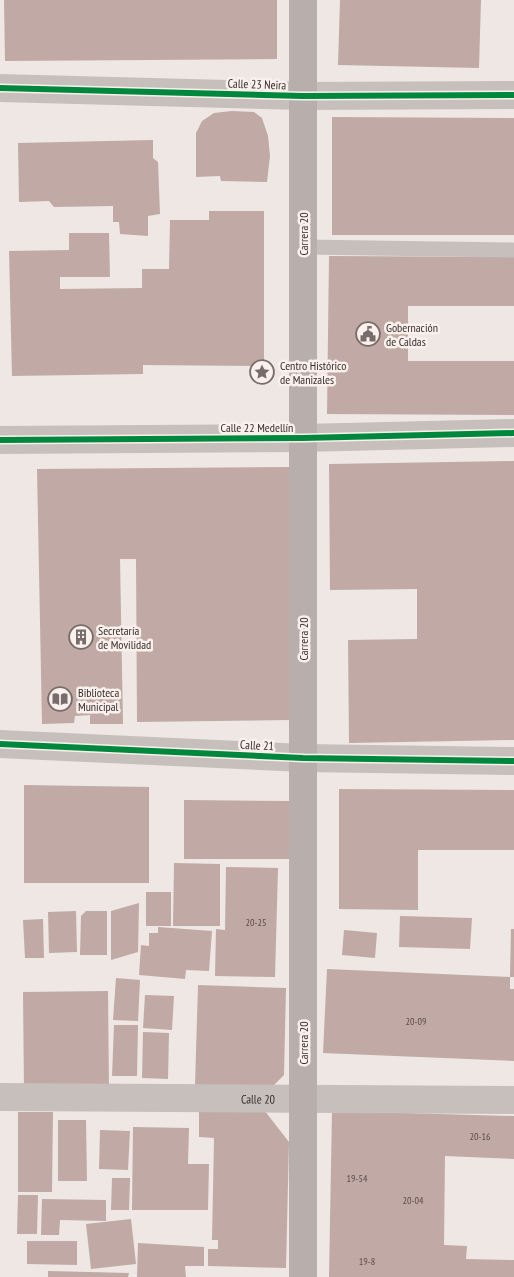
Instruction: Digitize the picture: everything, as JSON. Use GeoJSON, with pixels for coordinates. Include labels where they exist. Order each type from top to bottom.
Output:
{"type":"FeatureCollection","features":[{"type":"Feature","properties":{"kind":"main road","name":"Carrera 20"},"geometry":{"type":"LineString","coordinates":[[303,0],[303,1277]]}},
{"type":"Feature","properties":{"kind":"street","name":"Calle 23 Neira"},"geometry":{"type":"LineString","coordinates":[[0,88],[303,96],[514,95]]}},
{"type":"Feature","properties":{"kind":"street","name":"Calle 22 Medellín"},"geometry":{"type":"LineString","coordinates":[[0,440],[303,438],[514,433]]}},
{"type":"Feature","properties":{"kind":"street","name":"Calle 21"},"geometry":{"type":"LineString","coordinates":[[0,744],[303,758],[514,761]]}},
{"type":"Feature","properties":{"kind":"street","name":"Calle 20"},"geometry":{"type":"LineString","coordinates":[[0,1097],[303,1097],[514,1100]]}},
{"type":"Feature","properties":{"kind":"lane"},"geometry":{"type":"LineString","coordinates":[[302,247],[514,250]]}},
{"type":"Feature","properties":{"kind":"building"},"geometry":{"type":"Polygon","coordinates":[[[4,0],[277,0],[277,59],[5,61],[4,0]]]}},
{"type":"Feature","properties":{"kind":"building"},"geometry":{"type":"Polygon","coordinates":[[[340,0],[481,0],[479,68],[338,65],[340,0]]]}},
{"type":"Feature","properties":{"kind":"building"},"geometry":{"type":"Polygon","coordinates":[[[232,111],[254,112],[262,118],[268,136],[270,156],[267,182],[221,181],[220,176],[196,177],[196,133],[202,121],[214,113],[232,111]]]}},
{"type":"Feature","properties":{"kind":"building"},"geometry":{"type":"Polygon","coordinates":[[[332,117],[514,118],[514,235],[332,235],[332,117]]]}},
{"type":"Feature","properties":{"kind":"building"},"geometry":{"type":"Polygon","coordinates":[[[153,140],[153,158],[158,162],[160,214],[148,216],[148,236],[120,234],[119,222],[113,222],[113,206],[54,207],[49,201],[19,202],[18,143],[153,140]]]}},
{"type":"Feature","properties":{"kind":"building"},"geometry":{"type":"Polygon","coordinates":[[[209,211],[264,211],[264,366],[143,365],[143,374],[12,376],[9,251],[69,250],[69,233],[109,233],[110,277],[60,277],[60,289],[142,288],[142,269],[169,269],[170,220],[209,220],[209,211]]]}},
{"type":"Feature","properties":{"kind":"building","name":"Gobernación de Caldas"},"geometry":{"type":"Polygon","coordinates":[[[329,256],[514,257],[514,306],[408,306],[408,361],[514,361],[514,415],[327,414],[329,256]]]}},
{"type":"Feature","properties":{"kind":"building"},"geometry":{"type":"Polygon","coordinates":[[[514,461],[514,740],[349,743],[348,640],[417,639],[417,589],[330,590],[329,464],[514,461]]]}},
{"type":"Feature","properties":{"kind":"building"},"geometry":{"type":"Polygon","coordinates":[[[291,467],[291,720],[137,722],[136,559],[120,559],[123,724],[90,724],[90,715],[75,716],[74,723],[42,724],[37,469],[291,467]]]}},
{"type":"Feature","properties":{"kind":"building"},"geometry":{"type":"Polygon","coordinates":[[[24,785],[149,787],[149,883],[24,883],[24,785]]]}},
{"type":"Feature","properties":{"kind":"building"},"geometry":{"type":"Polygon","coordinates":[[[339,789],[514,790],[514,850],[418,850],[418,910],[339,909],[339,789]]]}},
{"type":"Feature","properties":{"kind":"building"},"geometry":{"type":"Polygon","coordinates":[[[184,800],[290,801],[290,859],[184,859],[184,800]]]}},
{"type":"Feature","properties":{"kind":"building"},"geometry":{"type":"Polygon","coordinates":[[[174,863],[220,864],[220,926],[173,926],[174,863]]]}},
{"type":"Feature","properties":{"kind":"building"},"geometry":{"type":"Polygon","coordinates":[[[226,867],[278,868],[275,977],[215,976],[216,929],[225,930],[226,867]]]}},
{"type":"Feature","properties":{"kind":"building"},"geometry":{"type":"Polygon","coordinates":[[[146,892],[171,892],[171,926],[146,926],[146,892]]]}},
{"type":"Feature","properties":{"kind":"building"},"geometry":{"type":"Polygon","coordinates":[[[139,903],[138,952],[111,960],[111,911],[139,903]]]}},
{"type":"Feature","properties":{"kind":"building"},"geometry":{"type":"Polygon","coordinates":[[[76,911],[77,952],[49,953],[48,912],[76,911]]]}},
{"type":"Feature","properties":{"kind":"building"},"geometry":{"type":"Polygon","coordinates":[[[86,911],[107,911],[107,955],[80,955],[81,916],[86,911]]]}},
{"type":"Feature","properties":{"kind":"building"},"geometry":{"type":"Polygon","coordinates":[[[400,916],[472,918],[470,949],[399,947],[400,916]]]}},
{"type":"Feature","properties":{"kind":"building"},"geometry":{"type":"Polygon","coordinates":[[[43,919],[44,958],[25,958],[23,920],[43,919]]]}},
{"type":"Feature","properties":{"kind":"building"},"geometry":{"type":"Polygon","coordinates":[[[158,927],[212,931],[209,971],[186,970],[185,979],[139,975],[141,945],[149,946],[149,933],[158,933],[158,927]]]}},
{"type":"Feature","properties":{"kind":"building"},"geometry":{"type":"Polygon","coordinates":[[[511,929],[514,929],[514,977],[510,977],[511,929]]]}},
{"type":"Feature","properties":{"kind":"building"},"geometry":{"type":"Polygon","coordinates":[[[344,930],[377,933],[375,958],[342,955],[344,930]]]}},
{"type":"Feature","properties":{"kind":"building"},"geometry":{"type":"Polygon","coordinates":[[[327,969],[510,977],[510,989],[514,989],[514,1061],[323,1053],[327,969]]]}},
{"type":"Feature","properties":{"kind":"building"},"geometry":{"type":"Polygon","coordinates":[[[116,978],[140,980],[138,1021],[113,1020],[116,978]]]}},
{"type":"Feature","properties":{"kind":"building"},"geometry":{"type":"Polygon","coordinates":[[[198,985],[286,988],[284,1075],[271,1088],[195,1086],[198,985]]]}},
{"type":"Feature","properties":{"kind":"building"},"geometry":{"type":"Polygon","coordinates":[[[108,991],[109,1091],[24,1091],[23,992],[108,991]]]}},
{"type":"Feature","properties":{"kind":"building"},"geometry":{"type":"Polygon","coordinates":[[[145,995],[174,996],[172,1030],[143,1028],[145,995]]]}},
{"type":"Feature","properties":{"kind":"building"},"geometry":{"type":"Polygon","coordinates":[[[114,1025],[138,1025],[137,1076],[112,1076],[114,1025]]]}},
{"type":"Feature","properties":{"kind":"building"},"geometry":{"type":"Polygon","coordinates":[[[143,1032],[169,1033],[168,1079],[142,1078],[143,1032]]]}},
{"type":"Feature","properties":{"kind":"building"},"geometry":{"type":"Polygon","coordinates":[[[199,1109],[264,1110],[289,1142],[286,1268],[208,1266],[208,1249],[218,1249],[218,1240],[212,1240],[214,1138],[199,1137],[199,1109]]]}},
{"type":"Feature","properties":{"kind":"building"},"geometry":{"type":"Polygon","coordinates":[[[332,1111],[514,1116],[514,1159],[445,1156],[444,1245],[467,1246],[466,1259],[514,1260],[514,1277],[329,1277],[332,1111]]]}},
{"type":"Feature","properties":{"kind":"building"},"geometry":{"type":"Polygon","coordinates":[[[18,1112],[53,1112],[52,1192],[18,1192],[18,1112]]]}},
{"type":"Feature","properties":{"kind":"building"},"geometry":{"type":"Polygon","coordinates":[[[58,1120],[86,1120],[87,1181],[58,1181],[58,1120]]]}},
{"type":"Feature","properties":{"kind":"building"},"geometry":{"type":"Polygon","coordinates":[[[133,1127],[189,1128],[188,1164],[209,1164],[208,1210],[132,1210],[133,1127]]]}},
{"type":"Feature","properties":{"kind":"building"},"geometry":{"type":"Polygon","coordinates":[[[100,1130],[130,1131],[128,1170],[99,1169],[100,1130]]]}},
{"type":"Feature","properties":{"kind":"building"},"geometry":{"type":"Polygon","coordinates":[[[112,1178],[130,1178],[129,1210],[111,1210],[112,1178]]]}},
{"type":"Feature","properties":{"kind":"building"},"geometry":{"type":"Polygon","coordinates":[[[18,1195],[38,1195],[37,1234],[17,1234],[18,1195]]]}},
{"type":"Feature","properties":{"kind":"building"},"geometry":{"type":"Polygon","coordinates":[[[42,1199],[106,1200],[106,1221],[60,1220],[59,1235],[41,1235],[42,1199]]]}},
{"type":"Feature","properties":{"kind":"building"},"geometry":{"type":"Polygon","coordinates":[[[131,1219],[136,1264],[91,1269],[86,1224],[131,1219]]]}},
{"type":"Feature","properties":{"kind":"building"},"geometry":{"type":"Polygon","coordinates":[[[27,1241],[77,1241],[77,1265],[27,1264],[27,1241]]]}},
{"type":"Feature","properties":{"kind":"building"},"geometry":{"type":"Polygon","coordinates":[[[138,1243],[204,1247],[204,1266],[185,1266],[186,1277],[137,1277],[138,1243]]]}},
{"type":"Feature","properties":{"kind":"building"},"geometry":{"type":"Polygon","coordinates":[[[48,1271],[129,1273],[128,1277],[48,1277],[48,1271]]]}},
{"type":"Feature","properties":{"kind":"cycle path"},"geometry":{"type":"LineString","coordinates":[[0,88],[303,96],[514,95]]}},
{"type":"Feature","properties":{"kind":"cycle path"},"geometry":{"type":"LineString","coordinates":[[0,440],[303,438],[514,433]]}},
{"type":"Feature","properties":{"kind":"cycle path"},"geometry":{"type":"LineString","coordinates":[[0,744],[303,758],[514,761]]}},
{"type":"Feature","properties":{"kind":"place","name":"Gobernación de Caldas"},"geometry":{"type":"Point","coordinates":[368,334]}},
{"type":"Feature","properties":{"kind":"place","name":"Centro Histórico de Manizales"},"geometry":{"type":"Point","coordinates":[262,372]}},
{"type":"Feature","properties":{"kind":"place","name":"Secretaría de Movilidad"},"geometry":{"type":"Point","coordinates":[81,637]}},
{"type":"Feature","properties":{"kind":"place","name":"Biblioteca Municipal"},"geometry":{"type":"Point","coordinates":[60,699]}}]}
